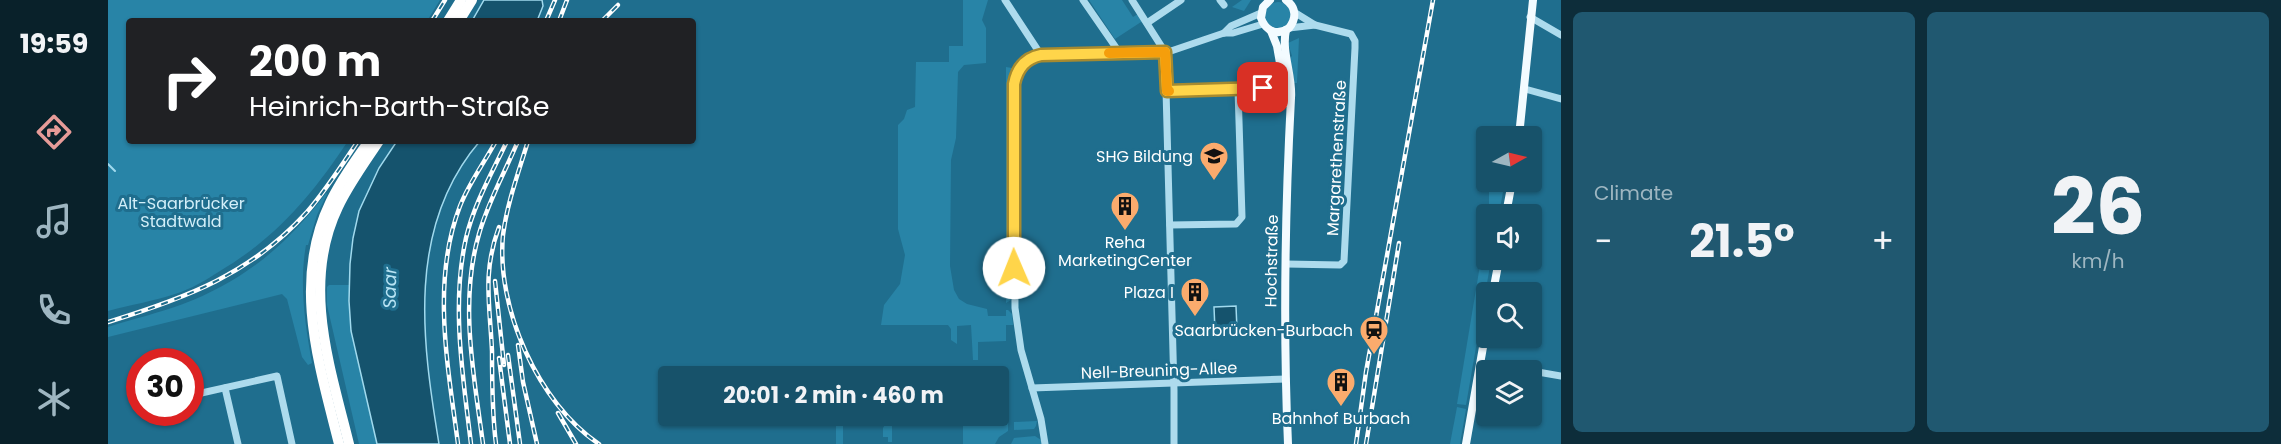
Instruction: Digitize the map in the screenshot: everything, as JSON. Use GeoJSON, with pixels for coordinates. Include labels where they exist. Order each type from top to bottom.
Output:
{"type":"FeatureCollection","features":[{"type":"Feature","properties":{"kind":"highway"},"geometry":{"type":"LineString","coordinates":[[450,18],[461,0]]}},
{"type":"Feature","properties":{"kind":"highway"},"geometry":{"type":"LineString","coordinates":[[461,18],[472,0]]}},
{"type":"Feature","properties":{"kind":"highway"},"geometry":{"type":"LineString","coordinates":[[339,444],[314,337],[310,280],[316,242],[329,204],[367,144]]}},
{"type":"Feature","properties":{"kind":"highway"},"geometry":{"type":"LineString","coordinates":[[349,444],[323,336],[319,280],[325,244],[338,207],[377,144]]}},
{"type":"Feature","properties":{"kind":"main road"},"geometry":{"type":"LineString","coordinates":[[1520,126],[1533,0]]}},
{"type":"Feature","properties":{"kind":"main road"},"geometry":{"type":"LineString","coordinates":[[1264,4],[1263,24],[1271,31],[1277,32],[1288,29],[1293,22],[1292,5]]}},
{"type":"Feature","properties":{"kind":"main road","name":"Hochstraße"},"geometry":{"type":"LineString","coordinates":[[1288,29],[1285,42],[1292,87],[1286,264],[1288,444]]}},
{"type":"Feature","properties":{"kind":"main road","name":"Hochstraße"},"geometry":{"type":"LineString","coordinates":[[1271,31],[1277,46],[1290,114]]}},
{"type":"Feature","properties":{"kind":"main road"},"geometry":{"type":"LineString","coordinates":[[1466,444],[1476,390]]}},
{"type":"Feature","properties":{"kind":"street"},"geometry":{"type":"LineString","coordinates":[[1005,0],[1041,55]]}},
{"type":"Feature","properties":{"kind":"street"},"geometry":{"type":"LineString","coordinates":[[1083,0],[1119,52]]}},
{"type":"Feature","properties":{"kind":"street"},"geometry":{"type":"LineString","coordinates":[[1132,0],[1165,52],[1174,444]]}},
{"type":"Feature","properties":{"kind":"street"},"geometry":{"type":"LineString","coordinates":[[1147,23],[1181,0]]}},
{"type":"Feature","properties":{"kind":"street"},"geometry":{"type":"LineString","coordinates":[[1224,33],[1264,4]]}},
{"type":"Feature","properties":{"kind":"street","name":"Margarethenstraße"},"geometry":{"type":"LineString","coordinates":[[1292,5],[1315,25]]}},
{"type":"Feature","properties":{"kind":"street"},"geometry":{"type":"LineString","coordinates":[[1530,17],[1561,35]]}},
{"type":"Feature","properties":{"kind":"street"},"geometry":{"type":"LineString","coordinates":[[1045,444],[1021,350],[1015,308],[1014,93],[1019,69],[1028,60],[1041,55],[1165,52],[1224,33],[1233,33],[1263,24]]}},
{"type":"Feature","properties":{"kind":"street","name":"Margarethenstraße"},"geometry":{"type":"LineString","coordinates":[[1286,264],[1340,265],[1344,261],[1355,48],[1351,34],[1315,25],[1288,29]]}},
{"type":"Feature","properties":{"kind":"street"},"geometry":{"type":"LineString","coordinates":[[1167,91],[1263,88]]}},
{"type":"Feature","properties":{"kind":"street"},"geometry":{"type":"LineString","coordinates":[[1170,225],[1236,224],[1240,222],[1242,217],[1238,89]]}},
{"type":"Feature","properties":{"kind":"street"},"geometry":{"type":"LineString","coordinates":[[1525,89],[1561,99]]}},
{"type":"Feature","properties":{"kind":"street"},"geometry":{"type":"LineString","coordinates":[[1542,373],[1561,376]]}},
{"type":"Feature","properties":{"kind":"street"},"geometry":{"type":"LineString","coordinates":[[204,392],[277,376],[292,444]]}},
{"type":"Feature","properties":{"kind":"street","name":"Nell-Breuning-Allee"},"geometry":{"type":"LineString","coordinates":[[1032,388],[1286,379]]}},
{"type":"Feature","properties":{"kind":"street"},"geometry":{"type":"LineString","coordinates":[[225,388],[238,444]]}},
{"type":"Feature","properties":{"kind":"green space","name":"Alt-Saarbrücker Stadtwald"},"geometry":{"type":"Polygon","coordinates":[[[108,0],[440,0],[429,18],[126,18],[126,144],[346,144],[292,214],[240,258],[204,281],[181,292],[108,311],[108,0]]]}},
{"type":"Feature","properties":{"kind":"green space"},"geometry":{"type":"Polygon","coordinates":[[[963,0],[988,0],[982,20],[986,28],[986,63],[964,65],[958,72],[956,138],[951,160],[950,266],[954,290],[959,299],[967,304],[987,309],[988,316],[1006,316],[1006,310],[1008,310],[1012,314],[1013,325],[1006,325],[1006,341],[978,342],[978,360],[973,360],[971,325],[957,326],[957,344],[951,340],[951,329],[948,325],[881,325],[884,305],[900,284],[905,255],[898,229],[898,125],[904,119],[907,110],[915,107],[916,62],[949,62],[949,46],[963,46],[963,0]]]}},
{"type":"Feature","properties":{"kind":"green space"},"geometry":{"type":"Polygon","coordinates":[[[1089,0],[1122,0],[1133,17],[1138,14],[1146,26],[1141,22],[1115,39],[1089,0]]]}},
{"type":"Feature","properties":{"kind":"green space"},"geometry":{"type":"Polygon","coordinates":[[[1242,0],[1251,0],[1244,11],[1232,7],[1242,0]]]}},
{"type":"Feature","properties":{"kind":"green space"},"geometry":{"type":"Polygon","coordinates":[[[1278,2],[1287,6],[1291,15],[1287,24],[1278,28],[1269,24],[1265,15],[1269,6],[1278,2]]]}},
{"type":"Feature","properties":{"kind":"green space"},"geometry":{"type":"Polygon","coordinates":[[[1299,38],[1297,83],[1294,83],[1290,58],[1292,56],[1288,43],[1299,38]]]}},
{"type":"Feature","properties":{"kind":"green space"},"geometry":{"type":"Polygon","coordinates":[[[1006,67],[1012,70],[1010,86],[1011,300],[1006,303],[1006,67]]]}},
{"type":"Feature","properties":{"kind":"green space"},"geometry":{"type":"Polygon","coordinates":[[[1489,192],[1503,192],[1501,204],[1489,204],[1489,192]]]}},
{"type":"Feature","properties":{"kind":"green space"},"geometry":{"type":"Polygon","coordinates":[[[326,193],[308,245],[306,245],[304,260],[304,304],[312,363],[308,365],[302,357],[287,299],[282,294],[108,337],[108,327],[183,304],[205,295],[245,272],[280,245],[326,193]]]}},
{"type":"Feature","properties":{"kind":"green space"},"geometry":{"type":"Polygon","coordinates":[[[1479,270],[1489,270],[1487,282],[1477,282],[1479,270]]]}},
{"type":"Feature","properties":{"kind":"green space"},"geometry":{"type":"Polygon","coordinates":[[[329,285],[349,285],[351,331],[377,444],[359,444],[327,305],[329,285]]]}},
{"type":"Feature","properties":{"kind":"green space"},"geometry":{"type":"Polygon","coordinates":[[[1476,289],[1476,347],[1466,405],[1457,404],[1476,289]]]}},
{"type":"Feature","properties":{"kind":"green space"},"geometry":{"type":"Polygon","coordinates":[[[1457,407],[1466,409],[1460,444],[1450,444],[1457,407]]]}},
{"type":"Feature","properties":{"kind":"green space"},"geometry":{"type":"Polygon","coordinates":[[[1037,421],[1034,429],[1014,430],[1014,422],[1037,421]]]}},
{"type":"Feature","properties":{"kind":"green space"},"geometry":{"type":"Polygon","coordinates":[[[836,426],[843,426],[843,444],[836,444],[836,426]]]}},
{"type":"Feature","properties":{"kind":"green space"},"geometry":{"type":"Polygon","coordinates":[[[892,426],[892,442],[888,442],[888,437],[883,437],[883,428],[892,426]]]}},
{"type":"Feature","properties":{"kind":"green space"},"geometry":{"type":"Polygon","coordinates":[[[963,426],[1008,426],[1008,431],[999,437],[995,444],[963,444],[963,426]]]}},
{"type":"Feature","properties":{"kind":"green space"},"geometry":{"type":"Polygon","coordinates":[[[1035,436],[1041,440],[1042,444],[1011,444],[1014,438],[1035,436]]]}},
{"type":"Feature","properties":{"kind":"water"},"geometry":{"type":"Polygon","coordinates":[[[484,0],[542,0],[543,6],[538,18],[474,18],[484,0]]]}},
{"type":"Feature","properties":{"kind":"water","name":"Saar"},"geometry":{"type":"Polygon","coordinates":[[[395,144],[478,144],[456,174],[440,210],[430,248],[425,286],[428,365],[439,444],[377,444],[351,331],[349,301],[353,238],[359,211],[379,168],[395,144]]]}},
{"type":"Feature","properties":{"kind":"water"},"geometry":{"type":"Polygon","coordinates":[[[1236,306],[1237,330],[1215,331],[1214,307],[1236,306]]]}},
{"type":"Feature","properties":{"kind":"waterway"},"geometry":{"type":"LineString","coordinates":[[108,164],[115,171]]}},
{"type":"Feature","properties":{"kind":"railway"},"geometry":{"type":"LineString","coordinates":[[434,18],[445,0]]}},
{"type":"Feature","properties":{"kind":"railway"},"geometry":{"type":"LineString","coordinates":[[547,18],[555,0]]}},
{"type":"Feature","properties":{"kind":"railway"},"geometry":{"type":"LineString","coordinates":[[560,18],[567,0]]}},
{"type":"Feature","properties":{"kind":"railway"},"geometry":{"type":"LineString","coordinates":[[1356,444],[1366,372],[1433,0]]}},
{"type":"Feature","properties":{"kind":"railway"},"geometry":{"type":"LineString","coordinates":[[605,18],[618,5]]}},
{"type":"Feature","properties":{"kind":"railway"},"geometry":{"type":"LineString","coordinates":[[108,322],[190,293],[240,268],[263,252],[286,234],[307,212],[356,144]]}},
{"type":"Feature","properties":{"kind":"railway"},"geometry":{"type":"LineString","coordinates":[[458,444],[444,324],[446,264],[451,235],[460,206],[494,144]]}},
{"type":"Feature","properties":{"kind":"railway"},"geometry":{"type":"LineString","coordinates":[[471,444],[460,341],[459,289],[466,238],[474,213],[506,144]]}},
{"type":"Feature","properties":{"kind":"railway"},"geometry":{"type":"LineString","coordinates":[[483,444],[470,339],[470,286],[479,234],[517,144]]}},
{"type":"Feature","properties":{"kind":"railway"},"geometry":{"type":"LineString","coordinates":[[527,144],[510,199],[503,235],[506,293],[514,322],[540,379],[557,404],[577,426],[599,444]]}},
{"type":"Feature","properties":{"kind":"railway"},"geometry":{"type":"LineString","coordinates":[[496,444],[488,289],[490,259],[499,227]]}},
{"type":"Feature","properties":{"kind":"railway"},"geometry":{"type":"LineString","coordinates":[[1366,444],[1399,243]]}},
{"type":"Feature","properties":{"kind":"railway"},"geometry":{"type":"LineString","coordinates":[[495,281],[504,365]]}},
{"type":"Feature","properties":{"kind":"railway"},"geometry":{"type":"LineString","coordinates":[[518,345],[523,382],[537,444]]}},
{"type":"Feature","properties":{"kind":"railway"},"geometry":{"type":"LineString","coordinates":[[508,355],[520,444]]}},
{"type":"Feature","properties":{"kind":"railway"},"geometry":{"type":"LineString","coordinates":[[499,358],[510,444]]}},
{"type":"Feature","properties":{"kind":"railway"},"geometry":{"type":"LineString","coordinates":[[558,413],[576,444]]}},
{"type":"Feature","properties":{"kind":"slow traffic"},"geometry":{"type":"LineString","coordinates":[[1109,53],[1165,52],[1167,91],[1169,91]]}},
{"type":"Feature","properties":{"kind":"place","name":"SHG Bildung"},"geometry":{"type":"Point","coordinates":[1214,182]}},
{"type":"Feature","properties":{"kind":"place","name":"Reha MarketingCenter"},"geometry":{"type":"Point","coordinates":[1125,232]}},
{"type":"Feature","properties":{"kind":"place","name":"Plaza I"},"geometry":{"type":"Point","coordinates":[1195,318]}},
{"type":"Feature","properties":{"kind":"place","name":"Saarbrücken-Burbach"},"geometry":{"type":"Point","coordinates":[1374,356]}},
{"type":"Feature","properties":{"kind":"place","name":"Bahnhof Burbach"},"geometry":{"type":"Point","coordinates":[1341,408]}},
{"type":"Feature","properties":{"kind":"route"},"geometry":{"type":"LineString","coordinates":[[1014,268],[1014,84],[1019,69],[1028,60],[1041,55],[1165,52],[1167,91],[1263,88]]}}]}
